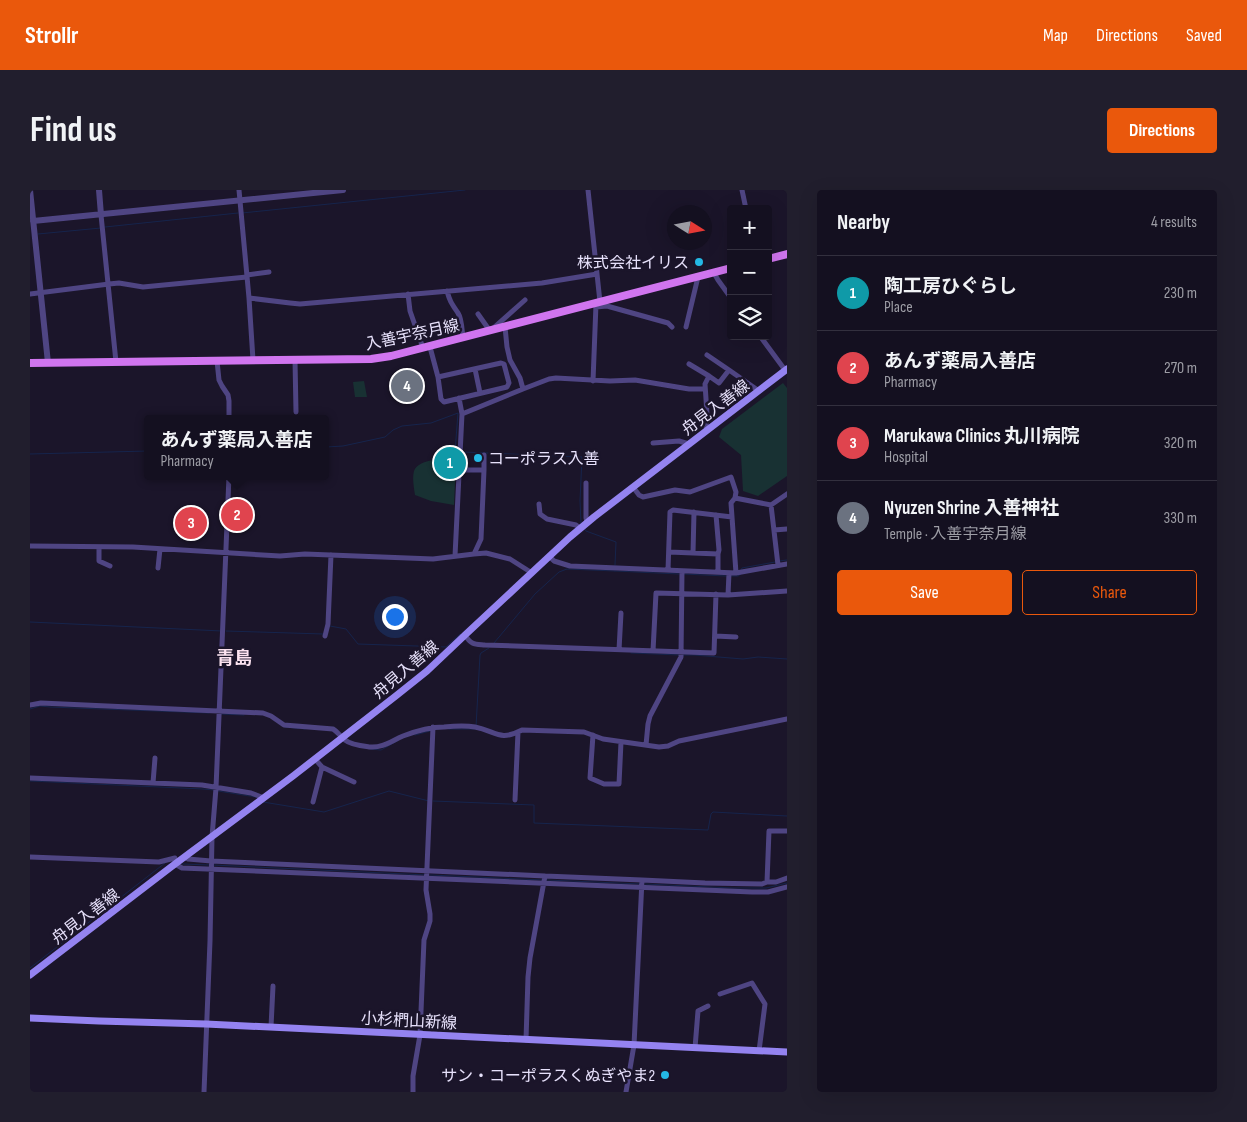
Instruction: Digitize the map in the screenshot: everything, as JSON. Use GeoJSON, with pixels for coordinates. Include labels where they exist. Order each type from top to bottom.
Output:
{"type":"FeatureCollection","features":[{"type":"Feature","properties":{"kind":"main road"},"geometry":{"type":"LineString","coordinates":[[772,258],[787,254]]}},
{"type":"Feature","properties":{"kind":"main road","name":"入善宇奈月線"},"geometry":{"type":"LineString","coordinates":[[30,363],[371,359],[427,348],[727,269]]}},
{"type":"Feature","properties":{"kind":"main road","name":"舟見入善線"},"geometry":{"type":"LineString","coordinates":[[30,976],[315,759],[419,677],[587,522],[786,370]]}},
{"type":"Feature","properties":{"kind":"main road","name":"小杉椚山新線"},"geometry":{"type":"LineString","coordinates":[[30,1018],[206,1024],[787,1052]]}},
{"type":"Feature","properties":{"kind":"street"},"geometry":{"type":"LineString","coordinates":[[30,190],[48,363]]}},
{"type":"Feature","properties":{"kind":"street"},"geometry":{"type":"LineString","coordinates":[[99,190],[116,362]]}},
{"type":"Feature","properties":{"kind":"street"},"geometry":{"type":"LineString","coordinates":[[239,190],[253,360]]}},
{"type":"Feature","properties":{"kind":"street"},"geometry":{"type":"LineString","coordinates":[[32,222],[343,190]]}},
{"type":"Feature","properties":{"kind":"street"},"geometry":{"type":"LineString","coordinates":[[588,190],[597,274],[593,381]]}},
{"type":"Feature","properties":{"kind":"street"},"geometry":{"type":"LineString","coordinates":[[742,190],[745,205]]}},
{"type":"Feature","properties":{"kind":"street"},"geometry":{"type":"LineString","coordinates":[[30,294],[119,283],[142,287],[269,272]]}},
{"type":"Feature","properties":{"kind":"street"},"geometry":{"type":"LineString","coordinates":[[714,272],[729,295]]}},
{"type":"Feature","properties":{"kind":"street"},"geometry":{"type":"LineString","coordinates":[[249,298],[300,304],[542,283],[597,274]]}},
{"type":"Feature","properties":{"kind":"street"},"geometry":{"type":"LineString","coordinates":[[686,327],[698,277]]}},
{"type":"Feature","properties":{"kind":"street"},"geometry":{"type":"LineString","coordinates":[[447,291],[449,299],[459,314],[464,338]]}},
{"type":"Feature","properties":{"kind":"street"},"geometry":{"type":"LineString","coordinates":[[408,294],[410,311],[438,377],[441,399],[444,402],[507,387],[509,383],[504,364],[501,362],[438,377]]}},
{"type":"Feature","properties":{"kind":"street"},"geometry":{"type":"LineString","coordinates":[[478,314],[490,331],[526,300]]}},
{"type":"Feature","properties":{"kind":"street"},"geometry":{"type":"LineString","coordinates":[[597,304],[668,323],[672,327]]}},
{"type":"Feature","properties":{"kind":"street"},"geometry":{"type":"LineString","coordinates":[[505,327],[510,360],[520,378],[523,389]]}},
{"type":"Feature","properties":{"kind":"street"},"geometry":{"type":"LineString","coordinates":[[763,340],[786,370]]}},
{"type":"Feature","properties":{"kind":"street"},"geometry":{"type":"LineString","coordinates":[[707,355],[759,391]]}},
{"type":"Feature","properties":{"kind":"street"},"geometry":{"type":"LineString","coordinates":[[295,360],[296,412]]}},
{"type":"Feature","properties":{"kind":"street"},"geometry":{"type":"LineString","coordinates":[[217,361],[219,380],[228,395],[229,415]]}},
{"type":"Feature","properties":{"kind":"street"},"geometry":{"type":"LineString","coordinates":[[689,364],[719,383],[729,370]]}},
{"type":"Feature","properties":{"kind":"street"},"geometry":{"type":"LineString","coordinates":[[475,368],[480,393]]}},
{"type":"Feature","properties":{"kind":"street"},"geometry":{"type":"LineString","coordinates":[[707,430],[705,384],[710,376]]}},
{"type":"Feature","properties":{"kind":"street"},"geometry":{"type":"LineString","coordinates":[[462,414],[549,379],[635,380],[689,389],[705,389]]}},
{"type":"Feature","properties":{"kind":"street"},"geometry":{"type":"LineString","coordinates":[[455,556],[462,414],[459,398]]}},
{"type":"Feature","properties":{"kind":"street"},"geometry":{"type":"LineString","coordinates":[[654,443],[679,442],[689,444]]}},
{"type":"Feature","properties":{"kind":"street"},"geometry":{"type":"LineString","coordinates":[[474,554],[481,540],[484,455]]}},
{"type":"Feature","properties":{"kind":"street"},"geometry":{"type":"LineString","coordinates":[[458,470],[484,470]]}},
{"type":"Feature","properties":{"kind":"street"},"geometry":{"type":"LineString","coordinates":[[633,486],[638,495],[643,497],[675,490],[690,492],[731,477],[736,492],[732,503],[736,573]]}},
{"type":"Feature","properties":{"kind":"street"},"geometry":{"type":"LineString","coordinates":[[204,1092],[212,837],[216,788],[229,480]]}},
{"type":"Feature","properties":{"kind":"street"},"geometry":{"type":"LineString","coordinates":[[586,483],[587,522]]}},
{"type":"Feature","properties":{"kind":"street"},"geometry":{"type":"LineString","coordinates":[[735,498],[771,505],[787,494]]}},
{"type":"Feature","properties":{"kind":"street"},"geometry":{"type":"LineString","coordinates":[[539,504],[540,514],[546,519],[576,525],[580,528]]}},
{"type":"Feature","properties":{"kind":"street"},"geometry":{"type":"LineString","coordinates":[[771,505],[778,565]]}},
{"type":"Feature","properties":{"kind":"street"},"geometry":{"type":"LineString","coordinates":[[668,570],[670,512],[673,510],[732,516]]}},
{"type":"Feature","properties":{"kind":"street"},"geometry":{"type":"LineString","coordinates":[[693,553],[694,512]]}},
{"type":"Feature","properties":{"kind":"street"},"geometry":{"type":"LineString","coordinates":[[716,515],[718,572]]}},
{"type":"Feature","properties":{"kind":"street"},"geometry":{"type":"LineString","coordinates":[[774,530],[787,530]]}},
{"type":"Feature","properties":{"kind":"street"},"geometry":{"type":"LineString","coordinates":[[30,546],[160,549],[280,556],[305,554],[434,560],[486,553],[510,559],[532,573]]}},
{"type":"Feature","properties":{"kind":"street"},"geometry":{"type":"LineString","coordinates":[[99,547],[99,561],[110,566]]}},
{"type":"Feature","properties":{"kind":"street"},"geometry":{"type":"LineString","coordinates":[[158,568],[160,549]]}},
{"type":"Feature","properties":{"kind":"street"},"geometry":{"type":"LineString","coordinates":[[669,552],[718,554]]}},
{"type":"Feature","properties":{"kind":"street"},"geometry":{"type":"LineString","coordinates":[[325,636],[328,624],[331,555]]}},
{"type":"Feature","properties":{"kind":"street"},"geometry":{"type":"LineString","coordinates":[[549,556],[554,561],[570,566],[729,573],[787,564]]}},
{"type":"Feature","properties":{"kind":"street"},"geometry":{"type":"LineString","coordinates":[[646,745],[650,716],[681,657],[682,571]]}},
{"type":"Feature","properties":{"kind":"street"},"geometry":{"type":"LineString","coordinates":[[728,595],[729,573]]}},
{"type":"Feature","properties":{"kind":"street"},"geometry":{"type":"LineString","coordinates":[[653,651],[656,593],[728,595],[787,591]]}},
{"type":"Feature","properties":{"kind":"street"},"geometry":{"type":"LineString","coordinates":[[465,635],[468,641],[474,644],[714,653],[716,594]]}},
{"type":"Feature","properties":{"kind":"street"},"geometry":{"type":"LineString","coordinates":[[619,650],[621,613]]}},
{"type":"Feature","properties":{"kind":"street"},"geometry":{"type":"LineString","coordinates":[[715,636],[736,637]]}},
{"type":"Feature","properties":{"kind":"street"},"geometry":{"type":"LineString","coordinates":[[30,705],[264,713],[284,725],[333,729],[352,744],[369,747],[379,747],[418,730],[433,727],[474,727],[508,736],[522,730],[584,732],[603,739],[668,746],[680,741],[787,719]]}},
{"type":"Feature","properties":{"kind":"street"},"geometry":{"type":"LineString","coordinates":[[413,1092],[413,1076],[420,1035],[424,940],[430,921],[426,890],[426,871],[433,727]]}},
{"type":"Feature","properties":{"kind":"street"},"geometry":{"type":"LineString","coordinates":[[515,800],[518,732]]}},
{"type":"Feature","properties":{"kind":"street"},"geometry":{"type":"LineString","coordinates":[[593,735],[590,778],[604,784],[619,784],[621,742]]}},
{"type":"Feature","properties":{"kind":"street"},"geometry":{"type":"LineString","coordinates":[[153,783],[155,758]]}},
{"type":"Feature","properties":{"kind":"street"},"geometry":{"type":"LineString","coordinates":[[315,759],[322,767],[354,782]]}},
{"type":"Feature","properties":{"kind":"street"},"geometry":{"type":"LineString","coordinates":[[312,802],[322,767]]}},
{"type":"Feature","properties":{"kind":"street"},"geometry":{"type":"LineString","coordinates":[[30,778],[202,785],[250,793],[264,798]]}},
{"type":"Feature","properties":{"kind":"street"},"geometry":{"type":"LineString","coordinates":[[767,882],[769,831],[787,831]]}},
{"type":"Feature","properties":{"kind":"street"},"geometry":{"type":"LineString","coordinates":[[30,857],[159,862],[175,858],[175,864],[182,868],[211,865],[426,871],[705,883],[762,884],[787,878]]}},
{"type":"Feature","properties":{"kind":"street"},"geometry":{"type":"LineString","coordinates":[[184,857],[188,860],[211,865],[426,879],[752,892],[768,892],[787,887]]}},
{"type":"Feature","properties":{"kind":"street"},"geometry":{"type":"LineString","coordinates":[[526,1040],[530,958],[545,876]]}},
{"type":"Feature","properties":{"kind":"street"},"geometry":{"type":"LineString","coordinates":[[626,1092],[634,1045],[642,880]]}},
{"type":"Feature","properties":{"kind":"street"},"geometry":{"type":"LineString","coordinates":[[720,994],[752,983],[765,1004],[759,1051]]}},
{"type":"Feature","properties":{"kind":"street"},"geometry":{"type":"LineString","coordinates":[[271,1027],[273,986]]}},
{"type":"Feature","properties":{"kind":"street"},"geometry":{"type":"LineString","coordinates":[[695,1048],[698,1011],[708,1006]]}},
{"type":"Feature","properties":{"kind":"green space"},"geometry":{"type":"Polygon","coordinates":[[[364,381],[367,397],[355,397],[353,382],[364,381]]]}},
{"type":"Feature","properties":{"kind":"green space"},"geometry":{"type":"Polygon","coordinates":[[[783,383],[787,388],[787,476],[758,496],[743,491],[741,455],[719,437],[722,429],[783,383]]]}},
{"type":"Feature","properties":{"kind":"green space"},"geometry":{"type":"Polygon","coordinates":[[[456,459],[454,505],[431,501],[415,495],[413,477],[417,467],[427,461],[456,459]]]}},
{"type":"Feature","properties":{"kind":"waterway"},"geometry":{"type":"LineString","coordinates":[[242,213],[465,190]]}},
{"type":"Feature","properties":{"kind":"waterway"},"geometry":{"type":"LineString","coordinates":[[105,227],[238,213]]}},
{"type":"Feature","properties":{"kind":"waterway"},"geometry":{"type":"LineString","coordinates":[[38,234],[101,228]]}},
{"type":"Feature","properties":{"kind":"waterway"},"geometry":{"type":"LineString","coordinates":[[329,447],[343,446],[385,437],[393,430],[402,426],[431,423],[458,413],[455,452],[459,452]]}},
{"type":"Feature","properties":{"kind":"waterway"},"geometry":{"type":"LineString","coordinates":[[30,454],[144,451]]}},
{"type":"Feature","properties":{"kind":"waterway"},"geometry":{"type":"LineString","coordinates":[[463,452],[582,457],[581,523]]}},
{"type":"Feature","properties":{"kind":"waterway"},"geometry":{"type":"LineString","coordinates":[[584,528],[586,531],[616,542],[615,565]]}},
{"type":"Feature","properties":{"kind":"waterway"},"geometry":{"type":"LineString","coordinates":[[779,561],[787,560]]}},
{"type":"Feature","properties":{"kind":"waterway"},"geometry":{"type":"LineString","coordinates":[[741,570],[742,568],[775,562]]}},
{"type":"Feature","properties":{"kind":"waterway"},"geometry":{"type":"LineString","coordinates":[[494,643],[535,594],[559,572],[567,569],[615,571]]}},
{"type":"Feature","properties":{"kind":"waterway"},"geometry":{"type":"LineString","coordinates":[[615,571],[679,574]]}},
{"type":"Feature","properties":{"kind":"waterway"},"geometry":{"type":"LineString","coordinates":[[683,574],[726,576]]}},
{"type":"Feature","properties":{"kind":"waterway"},"geometry":{"type":"LineString","coordinates":[[730,576],[741,574]]}},
{"type":"Feature","properties":{"kind":"waterway"},"geometry":{"type":"LineString","coordinates":[[30,622],[222,631]]}},
{"type":"Feature","properties":{"kind":"waterway"},"geometry":{"type":"LineString","coordinates":[[330,626],[346,629],[358,644],[446,647],[461,635]]}},
{"type":"Feature","properties":{"kind":"waterway"},"geometry":{"type":"LineString","coordinates":[[226,631],[323,634]]}},
{"type":"Feature","properties":{"kind":"waterway"},"geometry":{"type":"LineString","coordinates":[[476,727],[480,655],[489,648]]}},
{"type":"Feature","properties":{"kind":"waterway"},"geometry":{"type":"LineString","coordinates":[[631,653],[679,655]]}},
{"type":"Feature","properties":{"kind":"waterway"},"geometry":{"type":"LineString","coordinates":[[683,655],[743,659],[758,657],[787,659]]}},
{"type":"Feature","properties":{"kind":"waterway"},"geometry":{"type":"LineString","coordinates":[[30,709],[40,706],[209,713]]}},
{"type":"Feature","properties":{"kind":"waterway"},"geometry":{"type":"LineString","coordinates":[[220,714],[244,715]]}},
{"type":"Feature","properties":{"kind":"waterway"},"geometry":{"type":"LineString","coordinates":[[285,727],[305,729]]}},
{"type":"Feature","properties":{"kind":"waterway"},"geometry":{"type":"LineString","coordinates":[[449,729],[475,729]]}},
{"type":"Feature","properties":{"kind":"waterway"},"geometry":{"type":"LineString","coordinates":[[415,735],[430,731]]}},
{"type":"Feature","properties":{"kind":"waterway"},"geometry":{"type":"LineString","coordinates":[[370,749],[381,750],[399,740]]}},
{"type":"Feature","properties":{"kind":"waterway"},"geometry":{"type":"LineString","coordinates":[[30,781],[214,790]]}},
{"type":"Feature","properties":{"kind":"waterway"},"geometry":{"type":"LineString","coordinates":[[218,791],[256,797]]}},
{"type":"Feature","properties":{"kind":"waterway"},"geometry":{"type":"LineString","coordinates":[[263,802],[324,812],[389,791],[429,801]]}},
{"type":"Feature","properties":{"kind":"waterway"},"geometry":{"type":"LineString","coordinates":[[433,801],[534,805],[534,823],[708,830],[713,812],[787,816]]}},
{"type":"Feature","properties":{"kind":"waterway"},"geometry":{"type":"LineString","coordinates":[[30,968],[165,863]]}},
{"type":"Feature","properties":{"kind":"waterway"},"geometry":{"type":"LineString","coordinates":[[182,864],[209,865]]}},
{"type":"Feature","properties":{"kind":"waterway"},"geometry":{"type":"LineString","coordinates":[[213,865],[426,875]]}},
{"type":"Feature","properties":{"kind":"waterway"},"geometry":{"type":"LineString","coordinates":[[430,875],[543,880]]}},
{"type":"Feature","properties":{"kind":"waterway"},"geometry":{"type":"LineString","coordinates":[[547,880],[641,884]]}},
{"type":"Feature","properties":{"kind":"waterway"},"geometry":{"type":"LineString","coordinates":[[645,884],[766,888],[787,883]]}},
{"type":"Feature","properties":{"kind":"place","name":"株式会社イリス"},"geometry":{"type":"Point","coordinates":[699,262]}},
{"type":"Feature","properties":{"kind":"place","name":"Nyuzen Shrine 入善神社"},"geometry":{"type":"Point","coordinates":[407,386]}},
{"type":"Feature","properties":{"kind":"place","name":"コーポラス入善"},"geometry":{"type":"Point","coordinates":[478,458]}},
{"type":"Feature","properties":{"kind":"place","name":"陶工房ひぐらし"},"geometry":{"type":"Point","coordinates":[450,463]}},
{"type":"Feature","properties":{"kind":"place","name":"あんず薬局入善店"},"geometry":{"type":"Point","coordinates":[237,515]}},
{"type":"Feature","properties":{"kind":"place","name":"Marukawa Clinics 丸川病院"},"geometry":{"type":"Point","coordinates":[191,523]}},
{"type":"Feature","properties":{"kind":"place","name":"サン・コーポラスくぬぎやま2"},"geometry":{"type":"Point","coordinates":[665,1075]}},
{"type":"Feature","properties":{"kind":"district","name":"青島"},"geometry":{"type":"Point","coordinates":[234,658]}}]}
